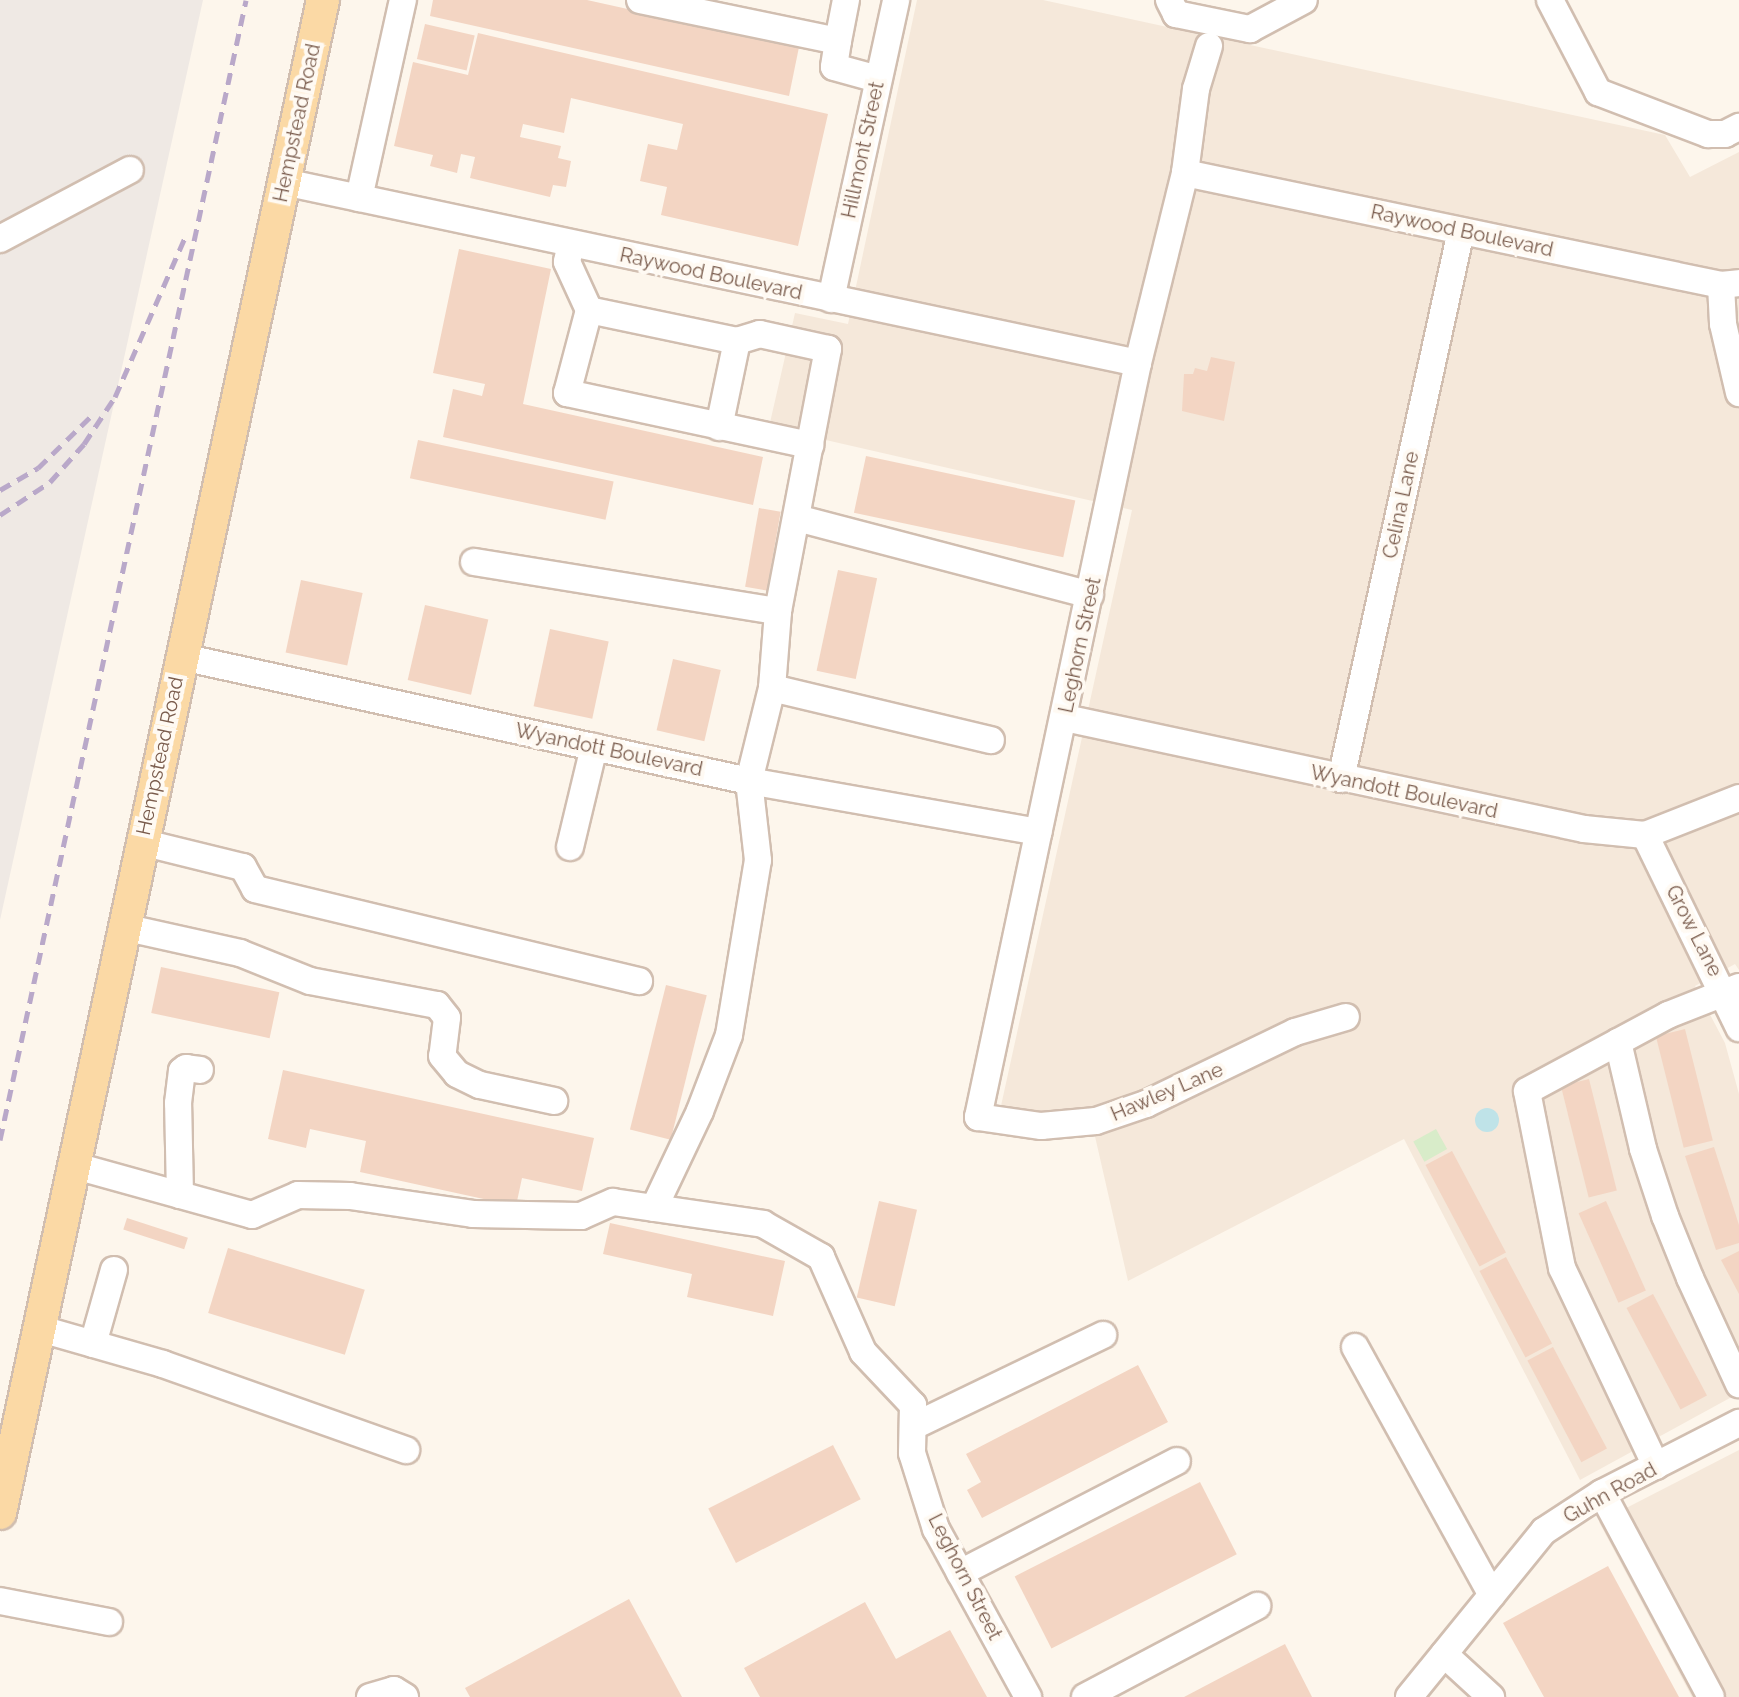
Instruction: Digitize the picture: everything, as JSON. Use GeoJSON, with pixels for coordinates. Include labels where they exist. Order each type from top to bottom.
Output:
{"type":"FeatureCollection","features":[{"type":"Feature","properties":{"kind":"main road","name":"Hempstead Road"},"geometry":{"type":"LineString","coordinates":[[0,1513],[323,0]]}},
{"type":"Feature","properties":{"kind":"street"},"geometry":{"type":"LineString","coordinates":[[359,198],[403,0]]}},
{"type":"Feature","properties":{"kind":"street"},"geometry":{"type":"LineString","coordinates":[[640,0],[838,41]]}},
{"type":"Feature","properties":{"kind":"street"},"geometry":{"type":"LineString","coordinates":[[846,0],[834,67],[878,79]]}},
{"type":"Feature","properties":{"kind":"street","name":"Hillmont Street"},"geometry":{"type":"LineString","coordinates":[[831,299],[896,0]]}},
{"type":"Feature","properties":{"kind":"street"},"geometry":{"type":"LineString","coordinates":[[1169,0],[1176,14],[1228,12],[1250,29],[1295,2]]}},
{"type":"Feature","properties":{"kind":"street"},"geometry":{"type":"LineString","coordinates":[[1550,0],[1598,92],[1708,134],[1725,134],[1739,127]]}},
{"type":"Feature","properties":{"kind":"street","name":"Leghorn Street"},"geometry":{"type":"LineString","coordinates":[[978,1117],[1138,363],[1185,173],[1196,89],[1209,46]]}},
{"type":"Feature","properties":{"kind":"street"},"geometry":{"type":"LineString","coordinates":[[0,239],[130,170]]}},
{"type":"Feature","properties":{"kind":"street","name":"Raywood Boulevard"},"geometry":{"type":"LineString","coordinates":[[1185,173],[1730,284]]}},
{"type":"Feature","properties":{"kind":"street","name":"Raywood Boulevard"},"geometry":{"type":"LineString","coordinates":[[284,182],[1138,363]]}},
{"type":"Feature","properties":{"kind":"street","name":"Celina Lane"},"geometry":{"type":"LineString","coordinates":[[1341,779],[1461,231]]}},
{"type":"Feature","properties":{"kind":"street"},"geometry":{"type":"LineString","coordinates":[[571,244],[567,262],[589,310],[567,393],[810,445]]}},
{"type":"Feature","properties":{"kind":"street"},"geometry":{"type":"LineString","coordinates":[[1730,284],[1723,324],[1739,393]]}},
{"type":"Feature","properties":{"kind":"street"},"geometry":{"type":"LineString","coordinates":[[589,310],[737,341],[760,334],[828,349],[778,611],[772,688],[749,781],[758,860],[729,1035],[700,1111],[654,1208]]}},
{"type":"Feature","properties":{"kind":"street"},"geometry":{"type":"LineString","coordinates":[[719,427],[737,341]]}},
{"type":"Feature","properties":{"kind":"street"},"geometry":{"type":"LineString","coordinates":[[797,518],[1090,595]]}},
{"type":"Feature","properties":{"kind":"street"},"geometry":{"type":"LineString","coordinates":[[474,562],[778,611]]}},
{"type":"Feature","properties":{"kind":"street","name":"Wyandott Boulevard"},"geometry":{"type":"LineString","coordinates":[[182,657],[749,781],[1039,832]]}},
{"type":"Feature","properties":{"kind":"street"},"geometry":{"type":"LineString","coordinates":[[772,688],[991,740]]}},
{"type":"Feature","properties":{"kind":"street","name":"Wyandott Boulevard"},"geometry":{"type":"LineString","coordinates":[[1065,718],[1528,820],[1645,835],[1739,798]]}},
{"type":"Feature","properties":{"kind":"street"},"geometry":{"type":"LineString","coordinates":[[570,847],[594,747]]}},
{"type":"Feature","properties":{"kind":"street","name":"Grow Lane"},"geometry":{"type":"LineString","coordinates":[[1645,835],[1732,989],[1739,1028]]}},
{"type":"Feature","properties":{"kind":"street"},"geometry":{"type":"LineString","coordinates":[[141,842],[243,867],[255,889],[639,981]]}},
{"type":"Feature","properties":{"kind":"street"},"geometry":{"type":"LineString","coordinates":[[123,927],[240,953],[310,981],[437,1005],[447,1018],[442,1056],[457,1074],[480,1085],[554,1101]]}},
{"type":"Feature","properties":{"kind":"street"},"geometry":{"type":"LineString","coordinates":[[1656,1466],[1562,1268],[1527,1091],[1618,1042],[1732,989]]}},
{"type":"Feature","properties":{"kind":"street","name":"Hawley Lane"},"geometry":{"type":"LineString","coordinates":[[978,1117],[1041,1126],[1096,1121],[1146,1104],[1295,1032],[1346,1017]]}},
{"type":"Feature","properties":{"kind":"street"},"geometry":{"type":"LineString","coordinates":[[1618,1042],[1643,1149],[1665,1216],[1739,1384]]}},
{"type":"Feature","properties":{"kind":"street"},"geometry":{"type":"LineString","coordinates":[[180,1195],[178,1103],[182,1071],[186,1068],[200,1070]]}},
{"type":"Feature","properties":{"kind":"street"},"geometry":{"type":"LineString","coordinates":[[72,1165],[252,1215],[298,1195],[350,1196],[473,1214],[581,1216],[613,1202],[763,1224],[821,1257],[863,1352],[914,1415],[1103,1335]]}},
{"type":"Feature","properties":{"kind":"street"},"geometry":{"type":"LineString","coordinates":[[93,1344],[114,1270]]}},
{"type":"Feature","properties":{"kind":"street"},"geometry":{"type":"LineString","coordinates":[[41,1329],[163,1364],[406,1450]]}},
{"type":"Feature","properties":{"kind":"street"},"geometry":{"type":"LineString","coordinates":[[1355,1347],[1492,1595]]}},
{"type":"Feature","properties":{"kind":"street","name":"Leghorn Street"},"geometry":{"type":"LineString","coordinates":[[914,1415],[912,1453],[931,1514],[1028,1697]]}},
{"type":"Feature","properties":{"kind":"street","name":"Guhn Road"},"geometry":{"type":"LineString","coordinates":[[1409,1697],[1544,1531],[1602,1493],[1739,1423]]}},
{"type":"Feature","properties":{"kind":"street"},"geometry":{"type":"LineString","coordinates":[[960,1573],[1177,1461]]}},
{"type":"Feature","properties":{"kind":"street"},"geometry":{"type":"LineString","coordinates":[[1602,1493],[1711,1697]]}},
{"type":"Feature","properties":{"kind":"street"},"geometry":{"type":"LineString","coordinates":[[0,1601],[109,1622]]}},
{"type":"Feature","properties":{"kind":"street"},"geometry":{"type":"LineString","coordinates":[[1085,1697],[1257,1606]]}},
{"type":"Feature","properties":{"kind":"street"},"geometry":{"type":"LineString","coordinates":[[1444,1654],[1491,1697]]}},
{"type":"Feature","properties":{"kind":"street"},"geometry":{"type":"LineString","coordinates":[[370,1697],[394,1690],[405,1697]]}},
{"type":"Feature","properties":{"kind":"shaded area"},"geometry":{"type":"Polygon","coordinates":[[[0,0],[203,0],[0,920],[0,0]]]}},
{"type":"Feature","properties":{"kind":"shaded area"},"geometry":{"type":"Polygon","coordinates":[[[917,0],[1043,0],[1665,135],[1690,177],[1739,152],[1739,970],[1735,964],[1695,986],[1725,1043],[1739,1094],[1739,1393],[1580,1480],[1404,1139],[1128,1281],[1094,1132],[1047,1141],[995,1133],[1132,510],[769,427],[795,313],[848,324],[917,0]]]}},
{"type":"Feature","properties":{"kind":"shaded area"},"geometry":{"type":"Polygon","coordinates":[[[1739,1450],[1739,1697],[1692,1697],[1599,1522],[1739,1450]]]}},
{"type":"Feature","properties":{"kind":"green space"},"geometry":{"type":"Polygon","coordinates":[[[1436,1129],[1447,1149],[1424,1162],[1413,1142],[1436,1129]]]}},
{"type":"Feature","properties":{"kind":"water"},"geometry":{"type":"Polygon","coordinates":[[[1487,1108],[1495,1112],[1499,1120],[1495,1128],[1487,1132],[1479,1128],[1475,1120],[1479,1112],[1487,1108]]]}},
{"type":"Feature","properties":{"kind":"building"},"geometry":{"type":"Polygon","coordinates":[[[433,0],[587,0],[799,47],[789,96],[430,16],[433,0]]]}},
{"type":"Feature","properties":{"kind":"building"},"geometry":{"type":"Polygon","coordinates":[[[425,24],[475,35],[467,71],[417,59],[425,24]]]}},
{"type":"Feature","properties":{"kind":"building"},"geometry":{"type":"Polygon","coordinates":[[[478,33],[828,114],[798,246],[661,215],[667,187],[640,181],[648,144],[677,150],[683,124],[571,98],[564,133],[523,124],[520,137],[561,146],[558,158],[571,161],[566,187],[553,185],[550,197],[470,178],[475,157],[461,154],[457,173],[430,166],[433,155],[394,146],[413,62],[468,75],[478,33]]]}},
{"type":"Feature","properties":{"kind":"building"},"geometry":{"type":"Polygon","coordinates":[[[459,249],[551,269],[523,404],[763,457],[753,505],[443,437],[453,389],[482,396],[485,384],[433,373],[459,249]]]}},
{"type":"Feature","properties":{"kind":"building"},"geometry":{"type":"Polygon","coordinates":[[[1211,357],[1235,362],[1224,421],[1182,411],[1184,374],[1193,374],[1195,368],[1207,371],[1211,357]]]}},
{"type":"Feature","properties":{"kind":"building"},"geometry":{"type":"Polygon","coordinates":[[[418,440],[614,482],[606,520],[410,478],[418,440]]]}},
{"type":"Feature","properties":{"kind":"building"},"geometry":{"type":"Polygon","coordinates":[[[866,456],[1075,500],[1063,557],[854,513],[866,456]]]}},
{"type":"Feature","properties":{"kind":"building"},"geometry":{"type":"Polygon","coordinates":[[[759,508],[781,512],[767,591],[745,587],[759,508]]]}},
{"type":"Feature","properties":{"kind":"building"},"geometry":{"type":"Polygon","coordinates":[[[838,570],[877,578],[856,679],[817,671],[838,570]]]}},
{"type":"Feature","properties":{"kind":"building"},"geometry":{"type":"Polygon","coordinates":[[[301,580],[363,593],[347,665],[286,652],[301,580]]]}},
{"type":"Feature","properties":{"kind":"building"},"geometry":{"type":"Polygon","coordinates":[[[425,605],[488,620],[471,695],[408,680],[425,605]]]}},
{"type":"Feature","properties":{"kind":"building"},"geometry":{"type":"Polygon","coordinates":[[[550,629],[609,641],[592,719],[534,706],[550,629]]]}},
{"type":"Feature","properties":{"kind":"building"},"geometry":{"type":"Polygon","coordinates":[[[673,659],[721,670],[704,741],[657,730],[673,659]]]}},
{"type":"Feature","properties":{"kind":"building"},"geometry":{"type":"Polygon","coordinates":[[[161,967],[279,992],[270,1038],[151,1013],[161,967]]]}},
{"type":"Feature","properties":{"kind":"building"},"geometry":{"type":"Polygon","coordinates":[[[666,985],[707,995],[671,1140],[630,1130],[666,985]]]}},
{"type":"Feature","properties":{"kind":"building"},"geometry":{"type":"Polygon","coordinates":[[[1685,1029],[1713,1141],[1684,1148],[1656,1036],[1685,1029]]]}},
{"type":"Feature","properties":{"kind":"building"},"geometry":{"type":"Polygon","coordinates":[[[283,1070],[594,1138],[582,1191],[522,1178],[516,1206],[360,1172],[366,1141],[310,1129],[306,1148],[268,1139],[283,1070]]]}},
{"type":"Feature","properties":{"kind":"building"},"geometry":{"type":"Polygon","coordinates":[[[1589,1079],[1617,1191],[1589,1198],[1561,1086],[1589,1079]]]}},
{"type":"Feature","properties":{"kind":"building"},"geometry":{"type":"Polygon","coordinates":[[[1714,1147],[1739,1225],[1739,1243],[1716,1250],[1685,1156],[1714,1147]]]}},
{"type":"Feature","properties":{"kind":"building"},"geometry":{"type":"Polygon","coordinates":[[[1452,1151],[1506,1253],[1480,1267],[1426,1165],[1452,1151]]]}},
{"type":"Feature","properties":{"kind":"building"},"geometry":{"type":"Polygon","coordinates":[[[879,1201],[917,1210],[895,1306],[857,1297],[879,1201]]]}},
{"type":"Feature","properties":{"kind":"building"},"geometry":{"type":"Polygon","coordinates":[[[1606,1201],[1646,1291],[1618,1303],[1579,1213],[1606,1201]]]}},
{"type":"Feature","properties":{"kind":"building"},"geometry":{"type":"Polygon","coordinates":[[[127,1218],[188,1238],[184,1249],[123,1229],[127,1218]]]}},
{"type":"Feature","properties":{"kind":"building"},"geometry":{"type":"Polygon","coordinates":[[[610,1223],[785,1261],[773,1316],[687,1297],[692,1274],[603,1254],[610,1223]]]}},
{"type":"Feature","properties":{"kind":"building"},"geometry":{"type":"Polygon","coordinates":[[[228,1248],[365,1290],[345,1355],[208,1313],[228,1248]]]}},
{"type":"Feature","properties":{"kind":"building"},"geometry":{"type":"Polygon","coordinates":[[[1739,1251],[1739,1294],[1721,1260],[1739,1251]]]}},
{"type":"Feature","properties":{"kind":"building"},"geometry":{"type":"Polygon","coordinates":[[[1506,1257],[1552,1344],[1526,1358],[1480,1271],[1506,1257]]]}},
{"type":"Feature","properties":{"kind":"building"},"geometry":{"type":"Polygon","coordinates":[[[1653,1294],[1707,1396],[1681,1410],[1627,1308],[1653,1294]]]}},
{"type":"Feature","properties":{"kind":"building"},"geometry":{"type":"Polygon","coordinates":[[[1553,1347],[1607,1449],[1581,1462],[1527,1361],[1553,1347]]]}},
{"type":"Feature","properties":{"kind":"building"},"geometry":{"type":"Polygon","coordinates":[[[1138,1365],[1168,1422],[982,1518],[967,1490],[981,1482],[966,1454],[1138,1365]]]}},
{"type":"Feature","properties":{"kind":"building"},"geometry":{"type":"Polygon","coordinates":[[[833,1445],[861,1499],[736,1563],[708,1509],[833,1445]]]}},
{"type":"Feature","properties":{"kind":"building"},"geometry":{"type":"Polygon","coordinates":[[[1200,1482],[1237,1554],[1051,1649],[1015,1576],[1200,1482]]]}},
{"type":"Feature","properties":{"kind":"building"},"geometry":{"type":"Polygon","coordinates":[[[1608,1566],[1679,1697],[1544,1697],[1503,1623],[1608,1566]]]}},
{"type":"Feature","properties":{"kind":"building"},"geometry":{"type":"Polygon","coordinates":[[[629,1599],[682,1697],[470,1697],[465,1688],[629,1599]]]}},
{"type":"Feature","properties":{"kind":"building"},"geometry":{"type":"Polygon","coordinates":[[[865,1602],[896,1659],[950,1630],[987,1697],[760,1697],[744,1668],[865,1602]]]}},
{"type":"Feature","properties":{"kind":"building"},"geometry":{"type":"Polygon","coordinates":[[[1285,1644],[1312,1697],[1184,1697],[1285,1644]]]}},
{"type":"Feature","properties":{"kind":"railway"},"geometry":{"type":"LineString","coordinates":[[0,1140],[246,0]]}},
{"type":"Feature","properties":{"kind":"railway"},"geometry":{"type":"LineString","coordinates":[[0,515],[50,482],[84,444],[115,397],[187,233]]}},
{"type":"Feature","properties":{"kind":"railway"},"geometry":{"type":"LineString","coordinates":[[0,490],[38,468],[90,417]]}}]}
